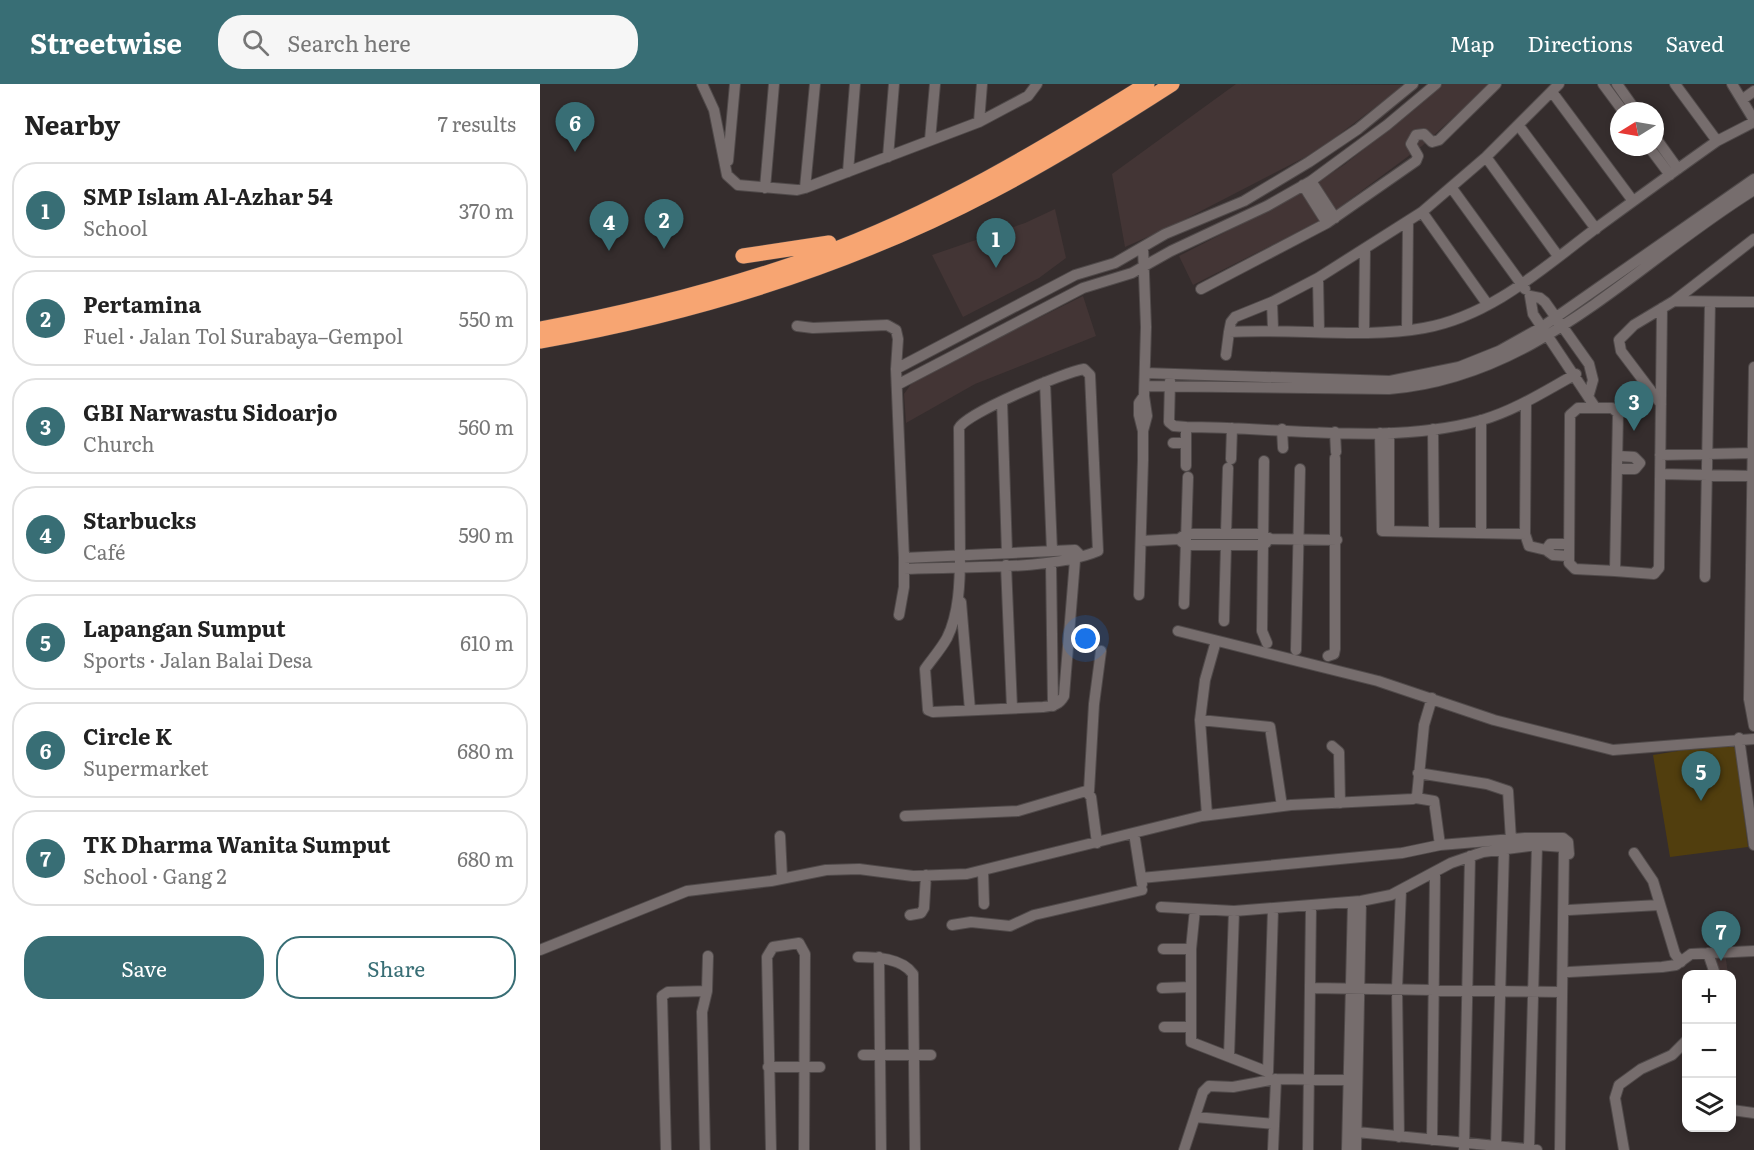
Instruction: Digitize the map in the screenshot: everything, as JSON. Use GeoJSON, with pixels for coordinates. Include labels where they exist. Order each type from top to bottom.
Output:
{"type":"FeatureCollection","features":[{"type":"Feature","properties":{"kind":"highway"},"geometry":{"type":"LineString","coordinates":[[540,341],[666,315],[738,295],[817,268],[964,206],[1092,134],[1147,84]]}},
{"type":"Feature","properties":{"kind":"highway"},"geometry":{"type":"LineString","coordinates":[[540,329],[673,301],[818,256],[910,217],[994,176],[1095,117],[1116,111],[1172,84]]}},
{"type":"Feature","properties":{"kind":"highway"},"geometry":{"type":"LineString","coordinates":[[743,256],[838,241],[850,242]]}},
{"type":"Feature","properties":{"kind":"street"},"geometry":{"type":"LineString","coordinates":[[702,84],[714,110],[727,175],[738,186],[805,189],[979,122],[1028,96],[1037,84]]}},
{"type":"Feature","properties":{"kind":"street"},"geometry":{"type":"LineString","coordinates":[[727,175],[735,84]]}},
{"type":"Feature","properties":{"kind":"street"},"geometry":{"type":"LineString","coordinates":[[765,188],[774,84]]}},
{"type":"Feature","properties":{"kind":"street"},"geometry":{"type":"LineString","coordinates":[[805,189],[815,84]]}},
{"type":"Feature","properties":{"kind":"street"},"geometry":{"type":"LineString","coordinates":[[848,172],[855,84]]}},
{"type":"Feature","properties":{"kind":"street"},"geometry":{"type":"LineString","coordinates":[[888,157],[894,84]]}},
{"type":"Feature","properties":{"kind":"street"},"geometry":{"type":"LineString","coordinates":[[930,141],[935,84]]}},
{"type":"Feature","properties":{"kind":"street"},"geometry":{"type":"LineString","coordinates":[[979,122],[982,84]]}},
{"type":"Feature","properties":{"kind":"street"},"geometry":{"type":"LineString","coordinates":[[896,369],[1083,272],[1115,263],[1165,234],[1215,216],[1244,201],[1309,162],[1374,117],[1413,84]]}},
{"type":"Feature","properties":{"kind":"street"},"geometry":{"type":"LineString","coordinates":[[897,385],[1083,288],[1123,277],[1226,227],[1307,183],[1388,125],[1436,84]]}},
{"type":"Feature","properties":{"kind":"street"},"geometry":{"type":"LineString","coordinates":[[1202,289],[1331,220],[1416,161],[1418,156],[1411,144],[1416,135],[1424,134],[1432,142],[1439,140],[1496,84]]}},
{"type":"Feature","properties":{"kind":"street"},"geometry":{"type":"LineString","coordinates":[[1603,84],[1616,102]]}},
{"type":"Feature","properties":{"kind":"street"},"geometry":{"type":"LineString","coordinates":[[1617,84],[1630,102]]}},
{"type":"Feature","properties":{"kind":"street"},"geometry":{"type":"LineString","coordinates":[[1675,84],[1717,141]]}},
{"type":"Feature","properties":{"kind":"street"},"geometry":{"type":"LineString","coordinates":[[1229,332],[1407,330],[1450,321],[1488,305],[1522,283],[1717,141],[1754,121],[1732,84]]}},
{"type":"Feature","properties":{"kind":"street"},"geometry":{"type":"LineString","coordinates":[[1226,355],[1233,319],[1272,303],[1318,278],[1422,212],[1486,157],[1555,88],[1633,201]]}},
{"type":"Feature","properties":{"kind":"street"},"geometry":{"type":"LineString","coordinates":[[1743,99],[1754,91]]}},
{"type":"Feature","properties":{"kind":"street"},"geometry":{"type":"LineString","coordinates":[[1519,126],[1596,229]]}},
{"type":"Feature","properties":{"kind":"street"},"geometry":{"type":"LineString","coordinates":[[1664,154],[1674,172]]}},
{"type":"Feature","properties":{"kind":"street"},"geometry":{"type":"LineString","coordinates":[[1658,156],[1674,172]]}},
{"type":"Feature","properties":{"kind":"street"},"geometry":{"type":"LineString","coordinates":[[1486,157],[1558,256]]}},
{"type":"Feature","properties":{"kind":"street"},"geometry":{"type":"LineString","coordinates":[[1145,373],[1170,380],[1417,386],[1484,369],[1560,322],[1683,233],[1754,178]]}},
{"type":"Feature","properties":{"kind":"street"},"geometry":{"type":"LineString","coordinates":[[1307,183],[1331,220]]}},
{"type":"Feature","properties":{"kind":"street"},"geometry":{"type":"LineString","coordinates":[[1451,187],[1522,283],[1530,296],[1533,314],[1576,374],[1595,407]]}},
{"type":"Feature","properties":{"kind":"street"},"geometry":{"type":"LineString","coordinates":[[1683,233],[1754,190]]}},
{"type":"Feature","properties":{"kind":"street"},"geometry":{"type":"LineString","coordinates":[[1422,212],[1488,305]]}},
{"type":"Feature","properties":{"kind":"street"},"geometry":{"type":"LineString","coordinates":[[1407,330],[1408,221]]}},
{"type":"Feature","properties":{"kind":"street"},"geometry":{"type":"LineString","coordinates":[[1661,404],[1618,345],[1619,340],[1634,325],[1674,301],[1754,239]]}},
{"type":"Feature","properties":{"kind":"street"},"geometry":{"type":"LineString","coordinates":[[1139,595],[1143,431],[1147,416],[1144,391],[1145,265],[1143,247]]}},
{"type":"Feature","properties":{"kind":"street"},"geometry":{"type":"LineString","coordinates":[[1364,332],[1365,250]]}},
{"type":"Feature","properties":{"kind":"street"},"geometry":{"type":"LineString","coordinates":[[1318,278],[1319,330]]}},
{"type":"Feature","properties":{"kind":"street"},"geometry":{"type":"LineString","coordinates":[[1044,291],[1051,304]]}},
{"type":"Feature","properties":{"kind":"street"},"geometry":{"type":"LineString","coordinates":[[1530,296],[1540,298],[1589,364],[1593,380],[1589,394]]}},
{"type":"Feature","properties":{"kind":"street"},"geometry":{"type":"LineString","coordinates":[[1674,301],[1754,302]]}},
{"type":"Feature","properties":{"kind":"street"},"geometry":{"type":"LineString","coordinates":[[1705,577],[1710,302]]}},
{"type":"Feature","properties":{"kind":"street"},"geometry":{"type":"LineString","coordinates":[[1272,303],[1273,330]]}},
{"type":"Feature","properties":{"kind":"street"},"geometry":{"type":"LineString","coordinates":[[1615,571],[1619,469],[1618,413],[1612,408],[1595,407],[1578,408],[1570,415],[1567,544],[1569,563],[1575,569],[1654,574],[1658,572],[1662,308]]}},
{"type":"Feature","properties":{"kind":"street"},"geometry":{"type":"LineString","coordinates":[[797,326],[890,325],[897,334],[896,369],[904,563],[899,615]]}},
{"type":"Feature","properties":{"kind":"street"},"geometry":{"type":"LineString","coordinates":[[1754,367],[1753,644],[1749,699],[1754,726]]}},
{"type":"Feature","properties":{"kind":"street"},"geometry":{"type":"LineString","coordinates":[[904,563],[960,561],[1006,565],[1032,563],[1052,557],[1096,553],[1100,546],[1090,375],[1087,370],[1080,370],[1045,382],[1002,401],[967,419],[958,428],[960,561],[959,583],[970,710]]}},
{"type":"Feature","properties":{"kind":"street"},"geometry":{"type":"LineString","coordinates":[[1170,380],[1169,422],[1174,426],[1385,433],[1434,429],[1481,420],[1526,403],[1576,374]]}},
{"type":"Feature","properties":{"kind":"street"},"geometry":{"type":"LineString","coordinates":[[1144,391],[1170,380]]}},
{"type":"Feature","properties":{"kind":"street"},"geometry":{"type":"LineString","coordinates":[[1045,382],[1052,557],[1053,706]]}},
{"type":"Feature","properties":{"kind":"street"},"geometry":{"type":"LineString","coordinates":[[1002,401],[1007,553]]}},
{"type":"Feature","properties":{"kind":"street"},"geometry":{"type":"LineString","coordinates":[[1526,403],[1525,534],[1528,546],[1546,550],[1553,555],[1568,556]]}},
{"type":"Feature","properties":{"kind":"street"},"geometry":{"type":"LineString","coordinates":[[1481,420],[1481,533]]}},
{"type":"Feature","properties":{"kind":"street"},"geometry":{"type":"LineString","coordinates":[[1184,604],[1186,428]]}},
{"type":"Feature","properties":{"kind":"street"},"geometry":{"type":"LineString","coordinates":[[1224,621],[1232,428]]}},
{"type":"Feature","properties":{"kind":"street"},"geometry":{"type":"LineString","coordinates":[[1279,429],[1280,448]]}},
{"type":"Feature","properties":{"kind":"street"},"geometry":{"type":"LineString","coordinates":[[1434,429],[1434,532]]}},
{"type":"Feature","properties":{"kind":"street"},"geometry":{"type":"LineString","coordinates":[[1328,656],[1334,654],[1335,649],[1337,540],[1335,432]]}},
{"type":"Feature","properties":{"kind":"street"},"geometry":{"type":"LineString","coordinates":[[1385,433],[1389,531],[1525,534]]}},
{"type":"Feature","properties":{"kind":"street"},"geometry":{"type":"LineString","coordinates":[[1173,443],[1185,443]]}},
{"type":"Feature","properties":{"kind":"street"},"geometry":{"type":"LineString","coordinates":[[1660,464],[1707,454],[1754,453]]}},
{"type":"Feature","properties":{"kind":"street"},"geometry":{"type":"LineString","coordinates":[[1619,456],[1634,457],[1640,463],[1660,464],[1706,475],[1754,476]]}},
{"type":"Feature","properties":{"kind":"street"},"geometry":{"type":"LineString","coordinates":[[1264,461],[1265,539],[1262,631],[1267,643]]}},
{"type":"Feature","properties":{"kind":"street"},"geometry":{"type":"LineString","coordinates":[[1619,469],[1635,469],[1640,463]]}},
{"type":"Feature","properties":{"kind":"street"},"geometry":{"type":"LineString","coordinates":[[1296,650],[1300,469]]}},
{"type":"Feature","properties":{"kind":"street"},"geometry":{"type":"LineString","coordinates":[[1141,541],[1337,540]]}},
{"type":"Feature","properties":{"kind":"street"},"geometry":{"type":"LineString","coordinates":[[1546,550],[1553,543],[1567,544]]}},
{"type":"Feature","properties":{"kind":"street"},"geometry":{"type":"LineString","coordinates":[[960,561],[1007,553],[1031,552],[1052,557]]}},
{"type":"Feature","properties":{"kind":"street"},"geometry":{"type":"LineString","coordinates":[[1031,552],[1032,563]]}},
{"type":"Feature","properties":{"kind":"street"},"geometry":{"type":"LineString","coordinates":[[959,583],[947,637],[925,669],[927,706],[930,711],[1053,706],[1064,696],[1077,555]]}},
{"type":"Feature","properties":{"kind":"street"},"geometry":{"type":"LineString","coordinates":[[1006,565],[1012,708]]}},
{"type":"Feature","properties":{"kind":"street"},"geometry":{"type":"LineString","coordinates":[[1178,631],[1378,681],[1494,720],[1613,750],[1739,738],[1754,739]]}},
{"type":"Feature","properties":{"kind":"street"},"geometry":{"type":"LineString","coordinates":[[1207,815],[1200,720],[1205,680],[1216,641]]}},
{"type":"Feature","properties":{"kind":"street"},"geometry":{"type":"LineString","coordinates":[[1097,843],[1089,791],[1094,704],[1101,651]]}},
{"type":"Feature","properties":{"kind":"street"},"geometry":{"type":"LineString","coordinates":[[1416,798],[1424,724],[1432,698]]}},
{"type":"Feature","properties":{"kind":"street"},"geometry":{"type":"LineString","coordinates":[[1200,720],[1270,727],[1282,806]]}},
{"type":"Feature","properties":{"kind":"street"},"geometry":{"type":"LineString","coordinates":[[1739,738],[1754,845]]}},
{"type":"Feature","properties":{"kind":"street"},"geometry":{"type":"LineString","coordinates":[[1332,746],[1336,747],[1339,752],[1340,802]]}},
{"type":"Feature","properties":{"kind":"street"},"geometry":{"type":"LineString","coordinates":[[1418,773],[1509,792],[1511,840]]}},
{"type":"Feature","properties":{"kind":"street"},"geometry":{"type":"LineString","coordinates":[[905,816],[1018,811],[1052,799],[1089,791]]}},
{"type":"Feature","properties":{"kind":"street"},"geometry":{"type":"LineString","coordinates":[[540,950],[676,894],[837,870],[944,876],[983,871],[1207,815],[1282,806],[1416,798],[1434,801],[1440,845]]}},
{"type":"Feature","properties":{"kind":"street"},"geometry":{"type":"LineString","coordinates":[[952,925],[971,922],[1010,926],[1028,917],[1143,893],[1134,833]]}},
{"type":"Feature","properties":{"kind":"street"},"geometry":{"type":"LineString","coordinates":[[780,836],[782,878]]}},
{"type":"Feature","properties":{"kind":"street"},"geometry":{"type":"LineString","coordinates":[[1161,907],[1233,911],[1357,901],[1401,890],[1470,855],[1504,849],[1525,842],[1563,838],[1567,841],[1569,910],[1566,1150]]}},
{"type":"Feature","properties":{"kind":"street"},"geometry":{"type":"LineString","coordinates":[[1141,878],[1402,853],[1440,845],[1511,840],[1537,845],[1556,844],[1564,847],[1560,1150]]}},
{"type":"Feature","properties":{"kind":"street"},"geometry":{"type":"LineString","coordinates":[[1358,1132],[1432,1140],[1464,1147],[1496,1146],[1533,1149],[1533,992],[1537,845]]}},
{"type":"Feature","properties":{"kind":"street"},"geometry":{"type":"LineString","coordinates":[[1496,1146],[1504,849]]}},
{"type":"Feature","properties":{"kind":"street"},"geometry":{"type":"LineString","coordinates":[[1634,853],[1653,881],[1675,954],[1681,962]]}},
{"type":"Feature","properties":{"kind":"street"},"geometry":{"type":"LineString","coordinates":[[1464,1147],[1470,855]]}},
{"type":"Feature","properties":{"kind":"street"},"geometry":{"type":"LineString","coordinates":[[983,871],[984,904]]}},
{"type":"Feature","properties":{"kind":"street"},"geometry":{"type":"LineString","coordinates":[[1432,1140],[1435,873]]}},
{"type":"Feature","properties":{"kind":"street"},"geometry":{"type":"LineString","coordinates":[[910,915],[919,914],[924,908],[926,875]]}},
{"type":"Feature","properties":{"kind":"street"},"geometry":{"type":"LineString","coordinates":[[1399,1137],[1397,989],[1401,890]]}},
{"type":"Feature","properties":{"kind":"street"},"geometry":{"type":"LineString","coordinates":[[1356,1150],[1358,1132],[1354,1055],[1357,901]]}},
{"type":"Feature","properties":{"kind":"street"},"geometry":{"type":"LineString","coordinates":[[1569,910],[1659,905]]}},
{"type":"Feature","properties":{"kind":"street"},"geometry":{"type":"LineString","coordinates":[[1308,1150],[1311,906]]}},
{"type":"Feature","properties":{"kind":"street"},"geometry":{"type":"LineString","coordinates":[[1195,909],[1191,949],[1190,1038],[1194,1045],[1229,1056],[1270,1077]]}},
{"type":"Feature","properties":{"kind":"street"},"geometry":{"type":"LineString","coordinates":[[1273,909],[1270,1077],[1274,1124],[1273,1150]]}},
{"type":"Feature","properties":{"kind":"street"},"geometry":{"type":"LineString","coordinates":[[1229,1056],[1233,911]]}},
{"type":"Feature","properties":{"kind":"street"},"geometry":{"type":"LineString","coordinates":[[771,1150],[768,953],[773,947],[799,943],[806,954],[803,1068],[804,1150]]}},
{"type":"Feature","properties":{"kind":"street"},"geometry":{"type":"LineString","coordinates":[[1163,949],[1191,949]]}},
{"type":"Feature","properties":{"kind":"street"},"geometry":{"type":"LineString","coordinates":[[1569,972],[1662,968],[1681,962],[1691,954],[1754,951]]}},
{"type":"Feature","properties":{"kind":"street"},"geometry":{"type":"LineString","coordinates":[[1708,953],[1713,970]]}},
{"type":"Feature","properties":{"kind":"street"},"geometry":{"type":"LineString","coordinates":[[705,1150],[702,1012],[707,991],[708,956]]}},
{"type":"Feature","properties":{"kind":"street"},"geometry":{"type":"LineString","coordinates":[[858,957],[879,957],[909,969],[913,974],[915,1150]]}},
{"type":"Feature","properties":{"kind":"street"},"geometry":{"type":"LineString","coordinates":[[879,957],[881,1150]]}},
{"type":"Feature","properties":{"kind":"street"},"geometry":{"type":"LineString","coordinates":[[1162,988],[1190,987]]}},
{"type":"Feature","properties":{"kind":"street"},"geometry":{"type":"LineString","coordinates":[[1311,988],[1562,992]]}},
{"type":"Feature","properties":{"kind":"street"},"geometry":{"type":"LineString","coordinates":[[666,1150],[662,996],[668,992],[707,991]]}},
{"type":"Feature","properties":{"kind":"street"},"geometry":{"type":"LineString","coordinates":[[1164,1027],[1190,1028]]}},
{"type":"Feature","properties":{"kind":"street"},"geometry":{"type":"LineString","coordinates":[[1624,1150],[1615,1098],[1618,1085],[1641,1069],[1672,1055],[1682,1045]]}},
{"type":"Feature","properties":{"kind":"street"},"geometry":{"type":"LineString","coordinates":[[863,1055],[931,1055]]}},
{"type":"Feature","properties":{"kind":"street"},"geometry":{"type":"LineString","coordinates":[[1347,1150],[1349,1080],[1354,1055]]}},
{"type":"Feature","properties":{"kind":"street"},"geometry":{"type":"LineString","coordinates":[[768,1067],[820,1067]]}},
{"type":"Feature","properties":{"kind":"street"},"geometry":{"type":"LineString","coordinates":[[1194,1150],[1184,1150],[1203,1092],[1209,1086],[1238,1086],[1270,1077],[1349,1080]]}},
{"type":"Feature","properties":{"kind":"street"},"geometry":{"type":"LineString","coordinates":[[1736,1111],[1754,1113]]}},
{"type":"Feature","properties":{"kind":"street"},"geometry":{"type":"LineString","coordinates":[[1195,1117],[1274,1124]]}},
{"type":"Feature","properties":{"kind":"shaded area"},"geometry":{"type":"Polygon","coordinates":[[[1236,84],[1404,85],[1319,150],[1170,227],[1125,247],[1112,174],[1236,84]]]}},
{"type":"Feature","properties":{"kind":"shaded area"},"geometry":{"type":"Polygon","coordinates":[[[1441,84],[1490,84],[1422,146],[1325,218],[1193,285],[1179,256],[1294,197],[1344,165],[1417,107],[1441,84]]]}},
{"type":"Feature","properties":{"kind":"shaded area"},"geometry":{"type":"Polygon","coordinates":[[[1055,209],[1066,258],[1039,278],[963,317],[932,255],[1025,223],[1055,209]]]}},
{"type":"Feature","properties":{"kind":"shaded area"},"geometry":{"type":"Polygon","coordinates":[[[1083,296],[1096,336],[975,384],[906,423],[904,394],[914,380],[1083,296]]]}},
{"type":"Feature","properties":{"kind":"shaded area"},"geometry":{"type":"Polygon","coordinates":[[[1728,743],[1736,749],[1748,847],[1670,857],[1653,755],[1728,743]]]}},
{"type":"Feature","properties":{"kind":"shaded area"},"geometry":{"type":"Polygon","coordinates":[[[1712,953],[1725,953],[1727,970],[1717,970],[1712,953]]]}},
{"type":"Feature","properties":{"kind":"place","name":"Circle K"},"geometry":{"type":"Point","coordinates":[575,152]}},
{"type":"Feature","properties":{"kind":"place","name":"Pertamina"},"geometry":{"type":"Point","coordinates":[664,249]}},
{"type":"Feature","properties":{"kind":"place","name":"Starbucks"},"geometry":{"type":"Point","coordinates":[609,251]}},
{"type":"Feature","properties":{"kind":"place","name":"SMP Islam Al-Azhar 54"},"geometry":{"type":"Point","coordinates":[996,268]}},
{"type":"Feature","properties":{"kind":"place","name":"GBI Narwastu Sidoarjo"},"geometry":{"type":"Point","coordinates":[1634,431]}},
{"type":"Feature","properties":{"kind":"place","name":"Lapangan Sumput"},"geometry":{"type":"Point","coordinates":[1701,801]}},
{"type":"Feature","properties":{"kind":"place","name":"TK Dharma Wanita Sumput"},"geometry":{"type":"Point","coordinates":[1721,961]}}]}
